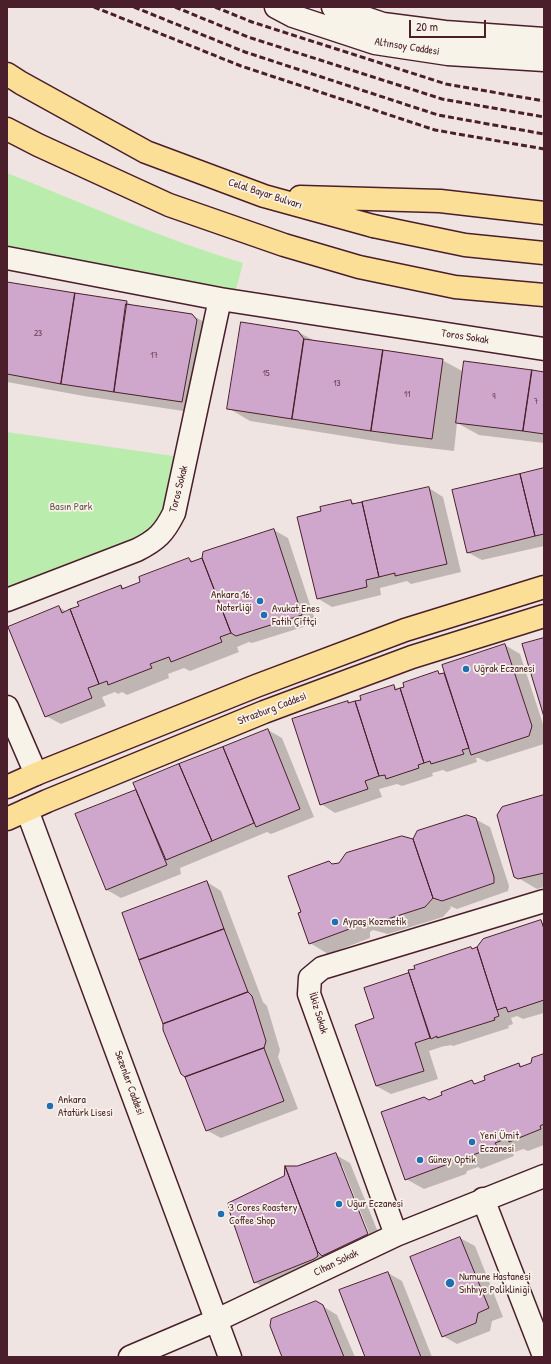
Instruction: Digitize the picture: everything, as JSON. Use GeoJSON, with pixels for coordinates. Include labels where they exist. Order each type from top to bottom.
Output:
{"type":"FeatureCollection","features":[{"type":"Feature","properties":{"kind":"main road","name":"Celal Bayar Bulvarı"},"geometry":{"type":"LineString","coordinates":[[7,74],[146,152],[264,196],[373,226],[465,245],[544,253]]}},
{"type":"Feature","properties":{"kind":"main road"},"geometry":{"type":"LineString","coordinates":[[7,129],[38,145],[169,205],[284,246],[359,267],[456,287],[544,295]]}},
{"type":"Feature","properties":{"kind":"main road"},"geometry":{"type":"LineString","coordinates":[[264,196],[440,201],[544,213]]}},
{"type":"Feature","properties":{"kind":"main road"},"geometry":{"type":"LineString","coordinates":[[7,787],[256,686],[405,630],[544,588]]}},
{"type":"Feature","properties":{"kind":"main road","name":"Strazburg Caddesi"},"geometry":{"type":"LineString","coordinates":[[7,819],[264,712],[412,657],[544,616]]}},
{"type":"Feature","properties":{"kind":"street","name":"Altınsoy Caddesi"},"geometry":{"type":"LineString","coordinates":[[276,7],[293,16],[375,43],[448,54],[544,60]]}},
{"type":"Feature","properties":{"kind":"street","name":"Altınsoy Caddesi"},"geometry":{"type":"LineString","coordinates":[[333,7],[383,24],[445,32],[544,39]]}},
{"type":"Feature","properties":{"kind":"street","name":"Toros Sokak"},"geometry":{"type":"LineString","coordinates":[[7,258],[220,299],[544,349]]}},
{"type":"Feature","properties":{"kind":"street","name":"Toros Sokak"},"geometry":{"type":"LineString","coordinates":[[7,600],[137,550],[151,543],[162,534],[169,524],[175,510],[220,299]]}},
{"type":"Feature","properties":{"kind":"street"},"geometry":{"type":"LineString","coordinates":[[7,707],[36,774]]}},
{"type":"Feature","properties":{"kind":"street","name":"Sezenler Caddesi"},"geometry":{"type":"LineString","coordinates":[[27,810],[230,1357]]}},
{"type":"Feature","properties":{"kind":"street","name":"İlkiz Sokak"},"geometry":{"type":"LineString","coordinates":[[396,1235],[309,994],[310,978],[322,968],[544,901]]}},
{"type":"Feature","properties":{"kind":"street","name":"Cihan Sokak"},"geometry":{"type":"LineString","coordinates":[[130,1357],[217,1320],[396,1235],[483,1199],[544,1176]]}},
{"type":"Feature","properties":{"kind":"street"},"geometry":{"type":"LineString","coordinates":[[483,1199],[539,1327],[544,1356]]}},
{"type":"Feature","properties":{"kind":"green space"},"geometry":{"type":"Polygon","coordinates":[[[7,173],[124,221],[213,254],[243,263],[233,301],[7,258],[7,173]]]}},
{"type":"Feature","properties":{"kind":"green space","name":"Basın Park"},"geometry":{"type":"Polygon","coordinates":[[[7,432],[187,458],[169,524],[7,600],[7,432]]]}},
{"type":"Feature","properties":{"kind":"building"},"geometry":{"type":"Polygon","coordinates":[[[7,282],[75,293],[61,384],[7,374],[7,282]]]}},
{"type":"Feature","properties":{"kind":"building"},"geometry":{"type":"Polygon","coordinates":[[[75,293],[127,301],[114,392],[61,384],[75,293]]]}},
{"type":"Feature","properties":{"kind":"building"},"geometry":{"type":"Polygon","coordinates":[[[126,304],[192,314],[197,320],[182,402],[114,392],[126,304]]]}},
{"type":"Feature","properties":{"kind":"building"},"geometry":{"type":"Polygon","coordinates":[[[241,322],[298,331],[304,339],[292,419],[227,409],[241,322]]]}},
{"type":"Feature","properties":{"kind":"building"},"geometry":{"type":"Polygon","coordinates":[[[304,339],[383,350],[371,431],[292,419],[304,339]]]}},
{"type":"Feature","properties":{"kind":"building"},"geometry":{"type":"Polygon","coordinates":[[[383,350],[443,359],[432,439],[371,431],[383,350]]]}},
{"type":"Feature","properties":{"kind":"building"},"geometry":{"type":"Polygon","coordinates":[[[464,361],[532,370],[523,431],[456,423],[464,361]]]}},
{"type":"Feature","properties":{"kind":"building"},"geometry":{"type":"Polygon","coordinates":[[[532,370],[544,372],[544,434],[523,431],[532,370]]]}},
{"type":"Feature","properties":{"kind":"building"},"geometry":{"type":"Polygon","coordinates":[[[544,468],[544,534],[535,536],[520,474],[544,468]]]}},
{"type":"Feature","properties":{"kind":"building"},"geometry":{"type":"Polygon","coordinates":[[[520,474],[535,536],[467,553],[452,490],[520,474]]]}},
{"type":"Feature","properties":{"kind":"building"},"geometry":{"type":"Polygon","coordinates":[[[429,487],[447,564],[395,576],[395,573],[379,577],[362,502],[429,487]]]}},
{"type":"Feature","properties":{"kind":"building"},"geometry":{"type":"Polygon","coordinates":[[[351,500],[352,504],[362,502],[379,577],[366,580],[367,587],[317,599],[297,517],[321,511],[320,507],[351,500]]]}},
{"type":"Feature","properties":{"kind":"building"},"geometry":{"type":"Polygon","coordinates":[[[274,529],[302,615],[236,636],[231,633],[202,558],[203,552],[274,529]]]}},
{"type":"Feature","properties":{"kind":"building"},"geometry":{"type":"Polygon","coordinates":[[[189,558],[191,562],[202,558],[231,633],[220,637],[222,642],[171,662],[169,657],[150,664],[152,668],[108,685],[107,681],[99,684],[70,609],[79,606],[77,602],[121,585],[122,589],[140,582],[139,577],[189,558]]]}},
{"type":"Feature","properties":{"kind":"building"},"geometry":{"type":"Polygon","coordinates":[[[59,606],[62,613],[70,609],[99,684],[88,688],[92,698],[45,717],[8,627],[59,606]]]}},
{"type":"Feature","properties":{"kind":"building"},"geometry":{"type":"Polygon","coordinates":[[[544,638],[544,717],[522,644],[544,638]]]}},
{"type":"Feature","properties":{"kind":"building"},"geometry":{"type":"Polygon","coordinates":[[[505,644],[532,726],[529,736],[471,755],[442,665],[505,644]]]}},
{"type":"Feature","properties":{"kind":"building"},"geometry":{"type":"Polygon","coordinates":[[[438,671],[439,674],[444,673],[469,748],[462,750],[464,754],[431,764],[430,761],[424,763],[400,688],[404,687],[403,683],[438,671]]]}},
{"type":"Feature","properties":{"kind":"building"},"geometry":{"type":"Polygon","coordinates":[[[394,685],[395,690],[400,688],[424,763],[418,765],[419,768],[386,779],[385,775],[379,776],[355,701],[361,700],[360,696],[394,685]]]}},
{"type":"Feature","properties":{"kind":"building"},"geometry":{"type":"Polygon","coordinates":[[[348,701],[348,703],[355,701],[379,776],[365,781],[368,789],[320,805],[292,719],[348,701]]]}},
{"type":"Feature","properties":{"kind":"building"},"geometry":{"type":"Polygon","coordinates":[[[268,729],[300,809],[256,827],[223,747],[268,729]]]}},
{"type":"Feature","properties":{"kind":"building"},"geometry":{"type":"Polygon","coordinates":[[[223,747],[254,823],[212,841],[179,764],[223,747]]]}},
{"type":"Feature","properties":{"kind":"building"},"geometry":{"type":"Polygon","coordinates":[[[179,764],[212,841],[166,860],[133,783],[179,764]]]}},
{"type":"Feature","properties":{"kind":"building"},"geometry":{"type":"Polygon","coordinates":[[[136,790],[167,865],[106,890],[75,814],[136,790]]]}},
{"type":"Feature","properties":{"kind":"building"},"geometry":{"type":"Polygon","coordinates":[[[544,795],[544,873],[518,879],[514,877],[497,815],[502,807],[544,795]]]}},
{"type":"Feature","properties":{"kind":"building"},"geometry":{"type":"Polygon","coordinates":[[[467,815],[476,818],[494,877],[494,883],[442,901],[433,898],[413,839],[417,831],[467,815]]]}},
{"type":"Feature","properties":{"kind":"building"},"geometry":{"type":"Polygon","coordinates":[[[402,836],[413,839],[433,898],[425,907],[369,925],[354,920],[352,928],[309,944],[298,913],[301,912],[288,876],[329,861],[332,864],[339,863],[346,853],[402,836]]]}},
{"type":"Feature","properties":{"kind":"building"},"geometry":{"type":"Polygon","coordinates":[[[207,881],[224,929],[139,960],[122,913],[207,881]]]}},
{"type":"Feature","properties":{"kind":"building"},"geometry":{"type":"Polygon","coordinates":[[[541,920],[544,929],[544,1000],[508,1012],[506,1007],[497,1010],[477,947],[483,939],[541,920]]]}},
{"type":"Feature","properties":{"kind":"building"},"geometry":{"type":"Polygon","coordinates":[[[224,929],[248,992],[163,1024],[139,960],[224,929]]]}},
{"type":"Feature","properties":{"kind":"building"},"geometry":{"type":"Polygon","coordinates":[[[471,947],[472,949],[477,947],[499,1016],[494,1018],[495,1020],[431,1039],[408,970],[415,969],[414,966],[471,947]]]}},
{"type":"Feature","properties":{"kind":"building"},"geometry":{"type":"Polygon","coordinates":[[[409,973],[430,1038],[415,1043],[424,1071],[376,1086],[355,1025],[374,1018],[364,988],[409,973]]]}},
{"type":"Feature","properties":{"kind":"building"},"geometry":{"type":"Polygon","coordinates":[[[248,992],[252,996],[266,1041],[264,1048],[185,1077],[181,1074],[163,1030],[163,1024],[248,992]]]}},
{"type":"Feature","properties":{"kind":"building"},"geometry":{"type":"Polygon","coordinates":[[[264,1048],[284,1101],[206,1131],[185,1077],[264,1048]]]}},
{"type":"Feature","properties":{"kind":"building"},"geometry":{"type":"Polygon","coordinates":[[[544,1054],[544,1124],[540,1126],[541,1129],[509,1142],[508,1138],[495,1143],[497,1146],[462,1159],[461,1157],[450,1161],[448,1164],[405,1180],[381,1112],[424,1097],[429,1100],[442,1095],[441,1092],[472,1080],[474,1084],[485,1080],[484,1076],[519,1063],[520,1067],[531,1063],[532,1058],[544,1054]]]}},
{"type":"Feature","properties":{"kind":"building"},"geometry":{"type":"Polygon","coordinates":[[[336,1153],[368,1234],[322,1256],[317,1251],[285,1166],[297,1166],[336,1153]]]}},
{"type":"Feature","properties":{"kind":"building"},"geometry":{"type":"Polygon","coordinates":[[[285,1166],[318,1256],[314,1259],[254,1283],[228,1203],[284,1176],[285,1166]]]}},
{"type":"Feature","properties":{"kind":"building","name":"Numune Hastanesi Sıhhıye Polikliniği"},"geometry":{"type":"Polygon","coordinates":[[[460,1237],[489,1308],[478,1313],[476,1323],[442,1337],[410,1257],[460,1237]]]}},
{"type":"Feature","properties":{"kind":"building"},"geometry":{"type":"Polygon","coordinates":[[[388,1272],[421,1357],[365,1357],[339,1290],[388,1272]]]}},
{"type":"Feature","properties":{"kind":"building"},"geometry":{"type":"Polygon","coordinates":[[[316,1301],[323,1305],[344,1357],[282,1357],[270,1326],[271,1319],[316,1301]]]}},
{"type":"Feature","properties":{"kind":"railway"},"geometry":{"type":"LineString","coordinates":[[94,7],[241,66],[435,130],[544,149]]}},
{"type":"Feature","properties":{"kind":"railway"},"geometry":{"type":"LineString","coordinates":[[134,7],[245,52],[438,115],[544,134]]}},
{"type":"Feature","properties":{"kind":"railway"},"geometry":{"type":"LineString","coordinates":[[175,7],[248,37],[442,99],[544,117]]}},
{"type":"Feature","properties":{"kind":"railway"},"geometry":{"type":"LineString","coordinates":[[215,7],[252,22],[446,84],[544,101]]}},
{"type":"Feature","properties":{"kind":"place","name":"Ankara 16. Noterliği"},"geometry":{"type":"Point","coordinates":[260,601]}},
{"type":"Feature","properties":{"kind":"place","name":"Avukat Enes Fatih Çiftçi"},"geometry":{"type":"Point","coordinates":[264,615]}},
{"type":"Feature","properties":{"kind":"place","name":"Uğrak Eczanesi"},"geometry":{"type":"Point","coordinates":[466,669]}},
{"type":"Feature","properties":{"kind":"place","name":"Aypaş Kozmetik"},"geometry":{"type":"Point","coordinates":[335,922]}},
{"type":"Feature","properties":{"kind":"place","name":"Ankara Atatürk Lisesi"},"geometry":{"type":"Point","coordinates":[50,1106]}},
{"type":"Feature","properties":{"kind":"place","name":"Yeni Ümit Eczanesi"},"geometry":{"type":"Point","coordinates":[472,1142]}},
{"type":"Feature","properties":{"kind":"place","name":"Güney Optik"},"geometry":{"type":"Point","coordinates":[420,1160]}},
{"type":"Feature","properties":{"kind":"place","name":"Uğur Eczanesi"},"geometry":{"type":"Point","coordinates":[339,1204]}},
{"type":"Feature","properties":{"kind":"place","name":"3 Cores Roastery Coffee Shop"},"geometry":{"type":"Point","coordinates":[221,1214]}},
{"type":"Feature","properties":{"kind":"place","name":"Numune Hastanesi Sıhhıye Polikliniği"},"geometry":{"type":"Point","coordinates":[450,1283]}}]}
